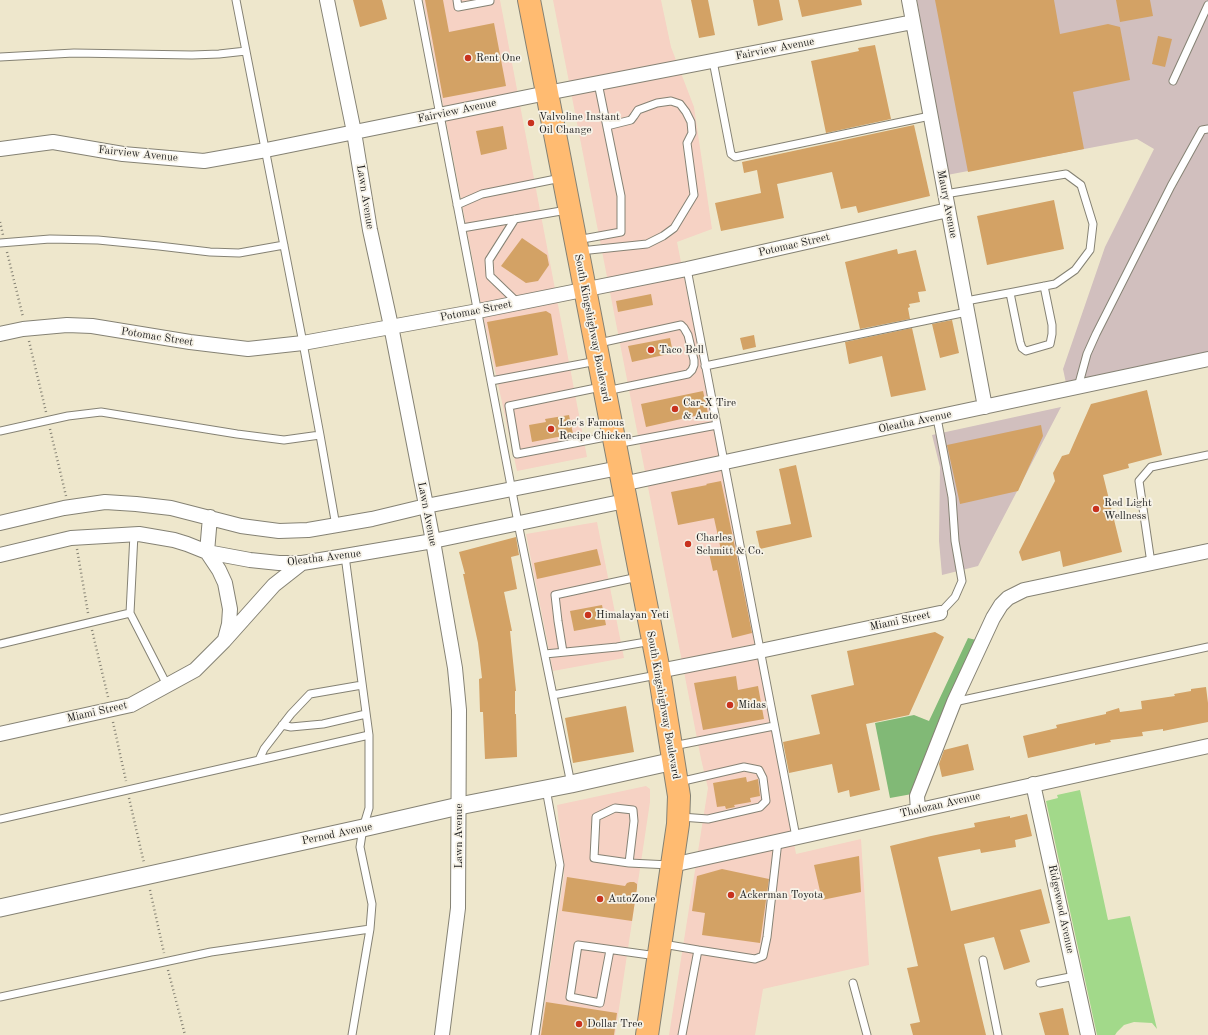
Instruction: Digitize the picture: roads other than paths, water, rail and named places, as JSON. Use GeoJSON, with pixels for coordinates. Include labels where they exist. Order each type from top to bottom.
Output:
{"type":"FeatureCollection","features":[{"type":"Feature","properties":{"kind":"main road","name":"South Kingshighway Boulevard"},"geometry":{"type":"LineString","coordinates":[[529,0],[659,673],[678,796],[678,817],[672,865],[647,1035]]}},
{"type":"Feature","properties":{"kind":"street","name":"Lawn Avenue"},"geometry":{"type":"LineString","coordinates":[[327,0],[354,132],[370,230],[392,326],[433,541],[455,668],[458,710],[458,908],[442,1035]]}},
{"type":"Feature","properties":{"kind":"street","name":"Maury Avenue"},"geometry":{"type":"LineString","coordinates":[[909,0],[985,407]]}},
{"type":"Feature","properties":{"kind":"street","name":"Fairview Avenue"},"geometry":{"type":"LineString","coordinates":[[0,149],[53,142],[123,154],[204,161],[912,22]]}},
{"type":"Feature","properties":{"kind":"street","name":"Potomac Street"},"geometry":{"type":"LineString","coordinates":[[0,334],[23,329],[67,325],[92,326],[190,342],[248,349],[303,343],[478,311],[687,269],[948,210]]}},
{"type":"Feature","properties":{"kind":"street","name":"Oleatha Avenue"},"geometry":{"type":"LineString","coordinates":[[0,555],[71,538],[139,534],[181,542],[207,552],[250,560],[279,563],[302,563],[433,541],[518,523],[622,484],[1208,359]]}},
{"type":"Feature","properties":{"kind":"street","name":"Oleatha Avenue"},"geometry":{"type":"LineString","coordinates":[[0,523],[64,508],[105,502],[171,508],[242,526],[279,531],[308,530],[336,526],[512,489],[622,484]]}},
{"type":"Feature","properties":{"kind":"street"},"geometry":{"type":"LineString","coordinates":[[210,517],[207,552],[219,570],[225,583],[230,609],[229,624],[224,642]]}},
{"type":"Feature","properties":{"kind":"street"},"geometry":{"type":"LineString","coordinates":[[918,810],[917,796],[954,702],[994,618],[1008,598],[1024,590],[1208,551]]}},
{"type":"Feature","properties":{"kind":"street","name":"Miami Street"},"geometry":{"type":"LineString","coordinates":[[0,734],[131,705],[195,670],[224,642],[274,585],[302,563]]}},
{"type":"Feature","properties":{"kind":"street","name":"Miami Street"},"geometry":{"type":"LineString","coordinates":[[659,673],[940,613]]}},
{"type":"Feature","properties":{"kind":"street","name":"Tholozan Avenue"},"geometry":{"type":"LineString","coordinates":[[672,865],[1208,746]]}},
{"type":"Feature","properties":{"kind":"street","name":"Pernod Avenue"},"geometry":{"type":"LineString","coordinates":[[0,908],[459,806],[674,763]]}},
{"type":"Feature","properties":{"kind":"street","name":"Ridgewood Avenue"},"geometry":{"type":"LineString","coordinates":[[1034,784],[1088,1035]]}},
{"type":"Feature","properties":{"kind":"lane"},"geometry":{"type":"LineString","coordinates":[[236,0],[303,343],[336,526]]}},
{"type":"Feature","properties":{"kind":"lane"},"geometry":{"type":"LineString","coordinates":[[418,0],[518,523],[571,784]]}},
{"type":"Feature","properties":{"kind":"lane"},"geometry":{"type":"LineString","coordinates":[[456,0],[458,7],[490,0]]}},
{"type":"Feature","properties":{"kind":"lane"},"geometry":{"type":"LineString","coordinates":[[1173,81],[1208,5]]}},
{"type":"Feature","properties":{"kind":"lane"},"geometry":{"type":"LineString","coordinates":[[0,57],[74,53],[192,55],[246,51]]}},
{"type":"Feature","properties":{"kind":"lane"},"geometry":{"type":"LineString","coordinates":[[713,61],[731,154],[735,157],[930,116]]}},
{"type":"Feature","properties":{"kind":"lane"},"geometry":{"type":"LineString","coordinates":[[576,246],[621,232],[621,196],[598,83]]}},
{"type":"Feature","properties":{"kind":"lane"},"geometry":{"type":"LineString","coordinates":[[576,246],[647,244],[663,236],[674,228],[694,195],[687,143],[692,133],[691,122],[680,104],[671,101],[657,103],[638,110],[631,120],[607,126]]}},
{"type":"Feature","properties":{"kind":"lane"},"geometry":{"type":"LineString","coordinates":[[1078,387],[1087,354],[1171,186],[1202,130],[1208,129]]}},
{"type":"Feature","properties":{"kind":"lane"},"geometry":{"type":"LineString","coordinates":[[705,366],[967,306],[1010,293],[1055,284],[1075,270],[1090,250],[1093,224],[1081,185],[1066,174],[945,194]]}},
{"type":"Feature","properties":{"kind":"lane"},"geometry":{"type":"LineString","coordinates":[[457,204],[482,194],[563,177]]}},
{"type":"Feature","properties":{"kind":"lane"},"geometry":{"type":"LineString","coordinates":[[462,228],[570,210]]}},
{"type":"Feature","properties":{"kind":"lane"},"geometry":{"type":"LineString","coordinates":[[515,219],[489,260],[490,276],[518,303]]}},
{"type":"Feature","properties":{"kind":"lane"},"geometry":{"type":"LineString","coordinates":[[0,243],[50,239],[98,240],[210,252],[239,253],[284,246]]}},
{"type":"Feature","properties":{"kind":"lane"},"geometry":{"type":"LineString","coordinates":[[687,269],[796,837]]}},
{"type":"Feature","properties":{"kind":"lane"},"geometry":{"type":"LineString","coordinates":[[1010,293],[1020,342],[1022,348],[1026,351],[1050,344],[1052,325],[1044,286]]}},
{"type":"Feature","properties":{"kind":"lane"},"geometry":{"type":"LineString","coordinates":[[491,381],[597,352],[681,325],[688,335],[694,360],[694,366],[688,374],[551,397],[509,406],[517,454],[561,446],[717,425]]}},
{"type":"Feature","properties":{"kind":"lane"},"geometry":{"type":"LineString","coordinates":[[0,431],[68,416],[101,412],[284,440],[320,435]]}},
{"type":"Feature","properties":{"kind":"lane","name":"Miami Street"},"geometry":{"type":"LineString","coordinates":[[937,418],[952,497],[955,541],[962,581],[955,597],[940,613]]}},
{"type":"Feature","properties":{"kind":"lane"},"geometry":{"type":"LineString","coordinates":[[1151,563],[1139,481],[1151,467],[1208,455]]}},
{"type":"Feature","properties":{"kind":"lane"},"geometry":{"type":"LineString","coordinates":[[134,534],[130,613],[167,685]]}},
{"type":"Feature","properties":{"kind":"lane"},"geometry":{"type":"LineString","coordinates":[[345,556],[369,735],[369,808],[363,828],[360,847],[372,904],[370,929],[352,1035]]}},
{"type":"Feature","properties":{"kind":"lane"},"geometry":{"type":"LineString","coordinates":[[563,652],[555,595],[640,576]]}},
{"type":"Feature","properties":{"kind":"lane"},"geometry":{"type":"LineString","coordinates":[[0,644],[130,613]]}},
{"type":"Feature","properties":{"kind":"lane"},"geometry":{"type":"LineString","coordinates":[[545,654],[617,647],[653,641]]}},
{"type":"Feature","properties":{"kind":"lane"},"geometry":{"type":"LineString","coordinates":[[954,702],[1208,647]]}},
{"type":"Feature","properties":{"kind":"lane"},"geometry":{"type":"LineString","coordinates":[[553,695],[659,673]]}},
{"type":"Feature","properties":{"kind":"lane"},"geometry":{"type":"LineString","coordinates":[[259,760],[264,749],[290,714],[310,694],[362,685]]}},
{"type":"Feature","properties":{"kind":"lane"},"geometry":{"type":"LineString","coordinates":[[282,725],[291,727],[323,724],[366,714]]}},
{"type":"Feature","properties":{"kind":"lane"},"geometry":{"type":"LineString","coordinates":[[674,763],[774,726]]}},
{"type":"Feature","properties":{"kind":"lane"},"geometry":{"type":"LineString","coordinates":[[0,819],[369,735]]}},
{"type":"Feature","properties":{"kind":"lane"},"geometry":{"type":"LineString","coordinates":[[674,763],[744,767],[760,770],[763,778],[766,801],[760,807],[708,820],[678,817]]}},
{"type":"Feature","properties":{"kind":"lane"},"geometry":{"type":"LineString","coordinates":[[535,1035],[560,865],[546,789]]}},
{"type":"Feature","properties":{"kind":"lane"},"geometry":{"type":"LineString","coordinates":[[629,863],[634,821],[633,810],[615,808],[596,816],[594,858],[629,863],[672,865]]}},
{"type":"Feature","properties":{"kind":"lane"},"geometry":{"type":"LineString","coordinates":[[610,950],[600,1003],[570,997],[578,945],[610,950],[698,950],[755,959],[763,956],[767,937],[778,842]]}},
{"type":"Feature","properties":{"kind":"lane"},"geometry":{"type":"LineString","coordinates":[[0,997],[211,952],[370,929]]}},
{"type":"Feature","properties":{"kind":"lane"},"geometry":{"type":"LineString","coordinates":[[682,1035],[698,950]]}},
{"type":"Feature","properties":{"kind":"lane"},"geometry":{"type":"LineString","coordinates":[[983,960],[998,1035]]}},
{"type":"Feature","properties":{"kind":"lane"},"geometry":{"type":"LineString","coordinates":[[1040,983],[1075,976]]}},
{"type":"Feature","properties":{"kind":"lane"},"geometry":{"type":"LineString","coordinates":[[853,983],[867,1035]]}},
{"type":"Feature","properties":{"kind":"place","name":"Rent One"},"geometry":{"type":"Point","coordinates":[468,58]}},
{"type":"Feature","properties":{"kind":"place","name":"Valvoline Instant Oil Change"},"geometry":{"type":"Point","coordinates":[531,123]}},
{"type":"Feature","properties":{"kind":"place","name":"Taco Bell"},"geometry":{"type":"Point","coordinates":[651,350]}},
{"type":"Feature","properties":{"kind":"place","name":"Car-X Tire & Auto"},"geometry":{"type":"Point","coordinates":[675,409]}},
{"type":"Feature","properties":{"kind":"place","name":"Lee's Famous Recipe Chicken"},"geometry":{"type":"Point","coordinates":[551,429]}},
{"type":"Feature","properties":{"kind":"place","name":"Red Light Wellness"},"geometry":{"type":"Point","coordinates":[1096,509]}},
{"type":"Feature","properties":{"kind":"place","name":"Charles Schmitt & Co."},"geometry":{"type":"Point","coordinates":[688,544]}},
{"type":"Feature","properties":{"kind":"place","name":"Himalayan Yeti"},"geometry":{"type":"Point","coordinates":[588,615]}},
{"type":"Feature","properties":{"kind":"place","name":"Midas"},"geometry":{"type":"Point","coordinates":[730,705]}},
{"type":"Feature","properties":{"kind":"place","name":"Ackerman Toyota"},"geometry":{"type":"Point","coordinates":[731,895]}},
{"type":"Feature","properties":{"kind":"place","name":"AutoZone"},"geometry":{"type":"Point","coordinates":[600,899]}},
{"type":"Feature","properties":{"kind":"place","name":"Dollar Tree"},"geometry":{"type":"Point","coordinates":[579,1024]}}]}
